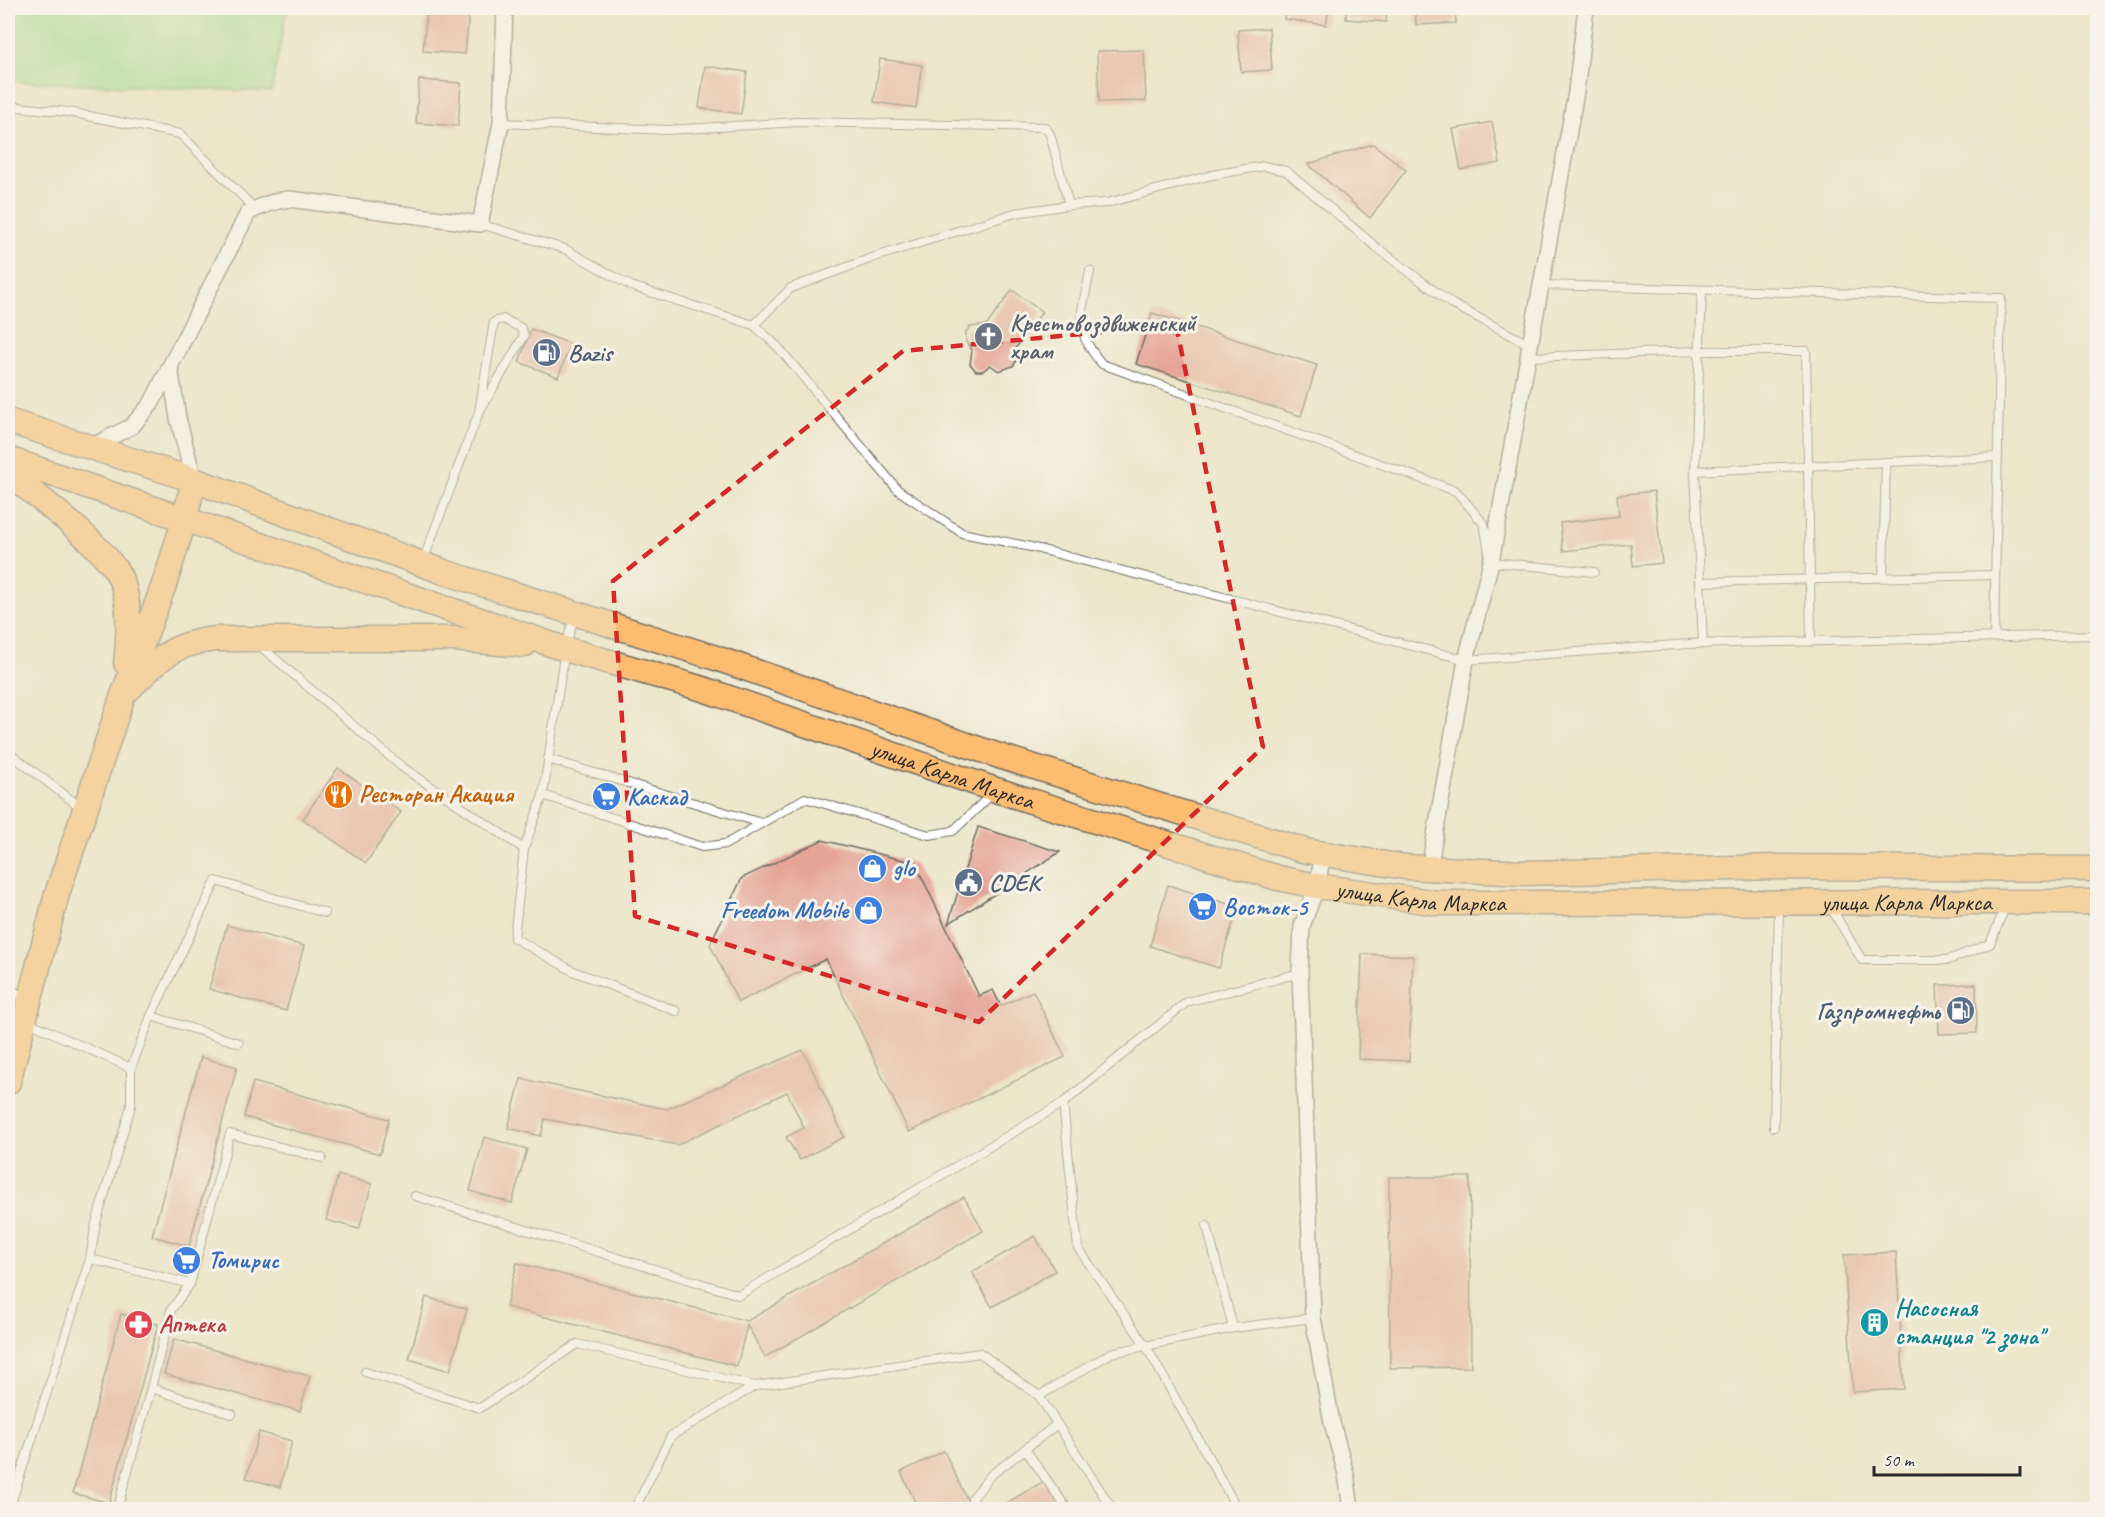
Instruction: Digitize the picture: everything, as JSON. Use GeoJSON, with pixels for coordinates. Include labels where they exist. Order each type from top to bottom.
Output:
{"type":"FeatureCollection","features":[{"type":"Feature","properties":{"kind":"main road"},"geometry":{"type":"LineString","coordinates":[[8,421],[93,446],[194,480],[184,521],[57,894],[8,1082]]}},
{"type":"Feature","properties":{"kind":"main road"},"geometry":{"type":"LineString","coordinates":[[8,459],[184,521],[565,649]]}},
{"type":"Feature","properties":{"kind":"main road"},"geometry":{"type":"LineString","coordinates":[[8,472],[87,539],[118,573],[130,621],[123,695]]}},
{"type":"Feature","properties":{"kind":"main road","name":"улица Карла Маркса"},"geometry":{"type":"LineString","coordinates":[[194,480],[423,562],[444,572],[713,657],[999,756],[1306,851],[1405,867],[1524,873],[1779,867],[2097,869]]}},
{"type":"Feature","properties":{"kind":"main road"},"geometry":{"type":"LineString","coordinates":[[123,695],[158,660],[193,641],[453,639],[565,649]]}},
{"type":"Feature","properties":{"kind":"main road","name":"улица Карла Маркса"},"geometry":{"type":"LineString","coordinates":[[565,649],[703,689],[996,790],[1278,878],[1317,886],[1438,903],[2097,902]]}},
{"type":"Feature","properties":{"kind":"street"},"geometry":{"type":"LineString","coordinates":[[93,446],[132,426],[151,404],[248,213],[273,201],[290,199],[480,224],[501,123],[504,8]]}},
{"type":"Feature","properties":{"kind":"street"},"geometry":{"type":"LineString","coordinates":[[1430,868],[1466,660],[1491,562],[1576,92],[1586,8]]}},
{"type":"Feature","properties":{"kind":"street"},"geometry":{"type":"LineString","coordinates":[[170,367],[178,418],[194,480]]}},
{"type":"Feature","properties":{"kind":"street"},"geometry":{"type":"LineString","coordinates":[[1323,854],[1317,886],[1302,926],[1300,973],[1313,1318],[1332,1423],[1346,1474],[1350,1502],[1347,1509]]}},
{"type":"Feature","properties":{"kind":"lane"},"geometry":{"type":"LineString","coordinates":[[8,106],[68,112],[180,135],[255,209]]}},
{"type":"Feature","properties":{"kind":"lane"},"geometry":{"type":"LineString","coordinates":[[501,123],[668,130],[798,122],[1045,127],[1050,134],[1069,205]]}},
{"type":"Feature","properties":{"kind":"lane"},"geometry":{"type":"LineString","coordinates":[[754,326],[791,288],[872,258],[1015,213],[1069,205],[1107,203],[1212,175],[1264,166],[1286,171],[1376,247],[1452,304],[1529,351],[1806,351],[1811,641]]}},
{"type":"Feature","properties":{"kind":"lane"},"geometry":{"type":"LineString","coordinates":[[480,224],[564,249],[631,286],[754,326],[778,347],[898,490],[962,533],[1043,550],[1466,660],[1703,644],[2097,635]]}},
{"type":"Feature","properties":{"kind":"lane"},"geometry":{"type":"LineString","coordinates":[[1090,271],[1080,324],[1085,344],[1102,364],[1456,491],[1484,524],[1491,562],[1594,572]]}},
{"type":"Feature","properties":{"kind":"lane"},"geometry":{"type":"LineString","coordinates":[[1541,285],[2001,298],[1994,637]]}},
{"type":"Feature","properties":{"kind":"lane"},"geometry":{"type":"LineString","coordinates":[[1702,290],[1695,471],[1703,644]]}},
{"type":"Feature","properties":{"kind":"lane"},"geometry":{"type":"LineString","coordinates":[[423,562],[479,412],[524,336],[521,328],[503,319],[494,322],[479,412]]}},
{"type":"Feature","properties":{"kind":"lane"},"geometry":{"type":"LineString","coordinates":[[1695,471],[1998,458]]}},
{"type":"Feature","properties":{"kind":"lane"},"geometry":{"type":"LineString","coordinates":[[1883,577],[1886,462]]}},
{"type":"Feature","properties":{"kind":"lane"},"geometry":{"type":"LineString","coordinates":[[1701,582],[1995,575]]}},
{"type":"Feature","properties":{"kind":"lane"},"geometry":{"type":"LineString","coordinates":[[575,613],[565,649],[543,795],[524,849],[514,938],[573,971],[675,1011]]}},
{"type":"Feature","properties":{"kind":"lane"},"geometry":{"type":"LineString","coordinates":[[253,640],[402,767],[524,849]]}},
{"type":"Feature","properties":{"kind":"lane"},"geometry":{"type":"LineString","coordinates":[[8,752],[86,811]]}},
{"type":"Feature","properties":{"kind":"lane"},"geometry":{"type":"LineString","coordinates":[[548,759],[761,823]]}},
{"type":"Feature","properties":{"kind":"lane"},"geometry":{"type":"LineString","coordinates":[[543,795],[702,847],[726,844],[804,798],[929,835],[953,831],[996,790]]}},
{"type":"Feature","properties":{"kind":"lane"},"geometry":{"type":"LineString","coordinates":[[10,1509],[90,1259],[96,1223],[131,1106],[131,1068],[151,1017],[216,881],[325,913]]}},
{"type":"Feature","properties":{"kind":"lane"},"geometry":{"type":"LineString","coordinates":[[1828,904],[1862,960],[1948,960],[1990,944],[2007,902]]}},
{"type":"Feature","properties":{"kind":"lane"},"geometry":{"type":"LineString","coordinates":[[1774,1127],[1779,904]]}},
{"type":"Feature","properties":{"kind":"lane"},"geometry":{"type":"LineString","coordinates":[[415,1196],[739,1295],[1063,1103],[1187,1002],[1300,973]]}},
{"type":"Feature","properties":{"kind":"lane"},"geometry":{"type":"LineString","coordinates":[[8,987],[27,1011],[131,1068]]}},
{"type":"Feature","properties":{"kind":"lane"},"geometry":{"type":"LineString","coordinates":[[151,1017],[239,1043]]}},
{"type":"Feature","properties":{"kind":"lane"},"geometry":{"type":"LineString","coordinates":[[1063,1103],[1078,1248],[1146,1346],[1238,1509]]}},
{"type":"Feature","properties":{"kind":"lane"},"geometry":{"type":"LineString","coordinates":[[117,1509],[171,1310],[190,1284],[230,1134],[322,1158]]}},
{"type":"Feature","properties":{"kind":"lane"},"geometry":{"type":"LineString","coordinates":[[1207,1226],[1233,1328]]}},
{"type":"Feature","properties":{"kind":"lane"},"geometry":{"type":"LineString","coordinates":[[90,1259],[190,1284]]}},
{"type":"Feature","properties":{"kind":"lane"},"geometry":{"type":"LineString","coordinates":[[1039,1396],[1111,1353],[1233,1328],[1313,1318]]}},
{"type":"Feature","properties":{"kind":"lane"},"geometry":{"type":"LineString","coordinates":[[365,1372],[480,1408],[576,1344],[755,1386],[980,1353],[1039,1396],[1113,1509]]}},
{"type":"Feature","properties":{"kind":"lane"},"geometry":{"type":"LineString","coordinates":[[634,1509],[671,1436],[755,1386]]}},
{"type":"Feature","properties":{"kind":"lane"},"geometry":{"type":"LineString","coordinates":[[151,1388],[232,1414]]}},
{"type":"Feature","properties":{"kind":"lane"},"geometry":{"type":"LineString","coordinates":[[977,1509],[972,1499],[990,1476],[1056,1425]]}},
{"type":"Feature","properties":{"kind":"lane"},"geometry":{"type":"LineString","coordinates":[[1025,1449],[1068,1509]]}},
{"type":"Feature","properties":{"kind":"highlighted area"},"geometry":{"type":"Polygon","coordinates":[[[1176,325],[1263,747],[979,1022],[635,916],[613,581],[903,351],[1176,325]]]}},
{"type":"Feature","properties":{"kind":"green space"},"geometry":{"type":"Polygon","coordinates":[[[8,8],[287,8],[271,92],[8,81],[8,8]]]}},
{"type":"Feature","properties":{"kind":"building"},"geometry":{"type":"Polygon","coordinates":[[[427,8],[469,12],[465,54],[423,51],[427,8]]]}},
{"type":"Feature","properties":{"kind":"building"},"geometry":{"type":"Polygon","coordinates":[[[1286,8],[1329,8],[1326,25],[1284,19],[1286,8]]]}},
{"type":"Feature","properties":{"kind":"building"},"geometry":{"type":"Polygon","coordinates":[[[1346,8],[1387,8],[1386,22],[1346,19],[1346,8]]]}},
{"type":"Feature","properties":{"kind":"building"},"geometry":{"type":"Polygon","coordinates":[[[1415,8],[1455,8],[1456,23],[1416,25],[1415,8]]]}},
{"type":"Feature","properties":{"kind":"building"},"geometry":{"type":"Polygon","coordinates":[[[1269,28],[1272,70],[1241,72],[1238,30],[1269,28]]]}},
{"type":"Feature","properties":{"kind":"building"},"geometry":{"type":"Polygon","coordinates":[[[1144,50],[1146,101],[1099,102],[1097,51],[1144,50]]]}},
{"type":"Feature","properties":{"kind":"building"},"geometry":{"type":"Polygon","coordinates":[[[880,59],[922,65],[916,108],[874,102],[880,59]]]}},
{"type":"Feature","properties":{"kind":"building"},"geometry":{"type":"Polygon","coordinates":[[[705,66],[747,72],[741,114],[699,108],[705,66]]]}},
{"type":"Feature","properties":{"kind":"building"},"geometry":{"type":"Polygon","coordinates":[[[419,80],[461,83],[458,126],[416,123],[419,80]]]}},
{"type":"Feature","properties":{"kind":"building"},"geometry":{"type":"Polygon","coordinates":[[[1492,122],[1500,163],[1461,170],[1453,129],[1492,122]]]}},
{"type":"Feature","properties":{"kind":"building"},"geometry":{"type":"Polygon","coordinates":[[[1373,144],[1406,170],[1370,218],[1308,164],[1373,144]]]}},
{"type":"Feature","properties":{"kind":"building"},"geometry":{"type":"Polygon","coordinates":[[[1012,290],[1042,312],[1015,349],[1017,360],[1013,366],[999,371],[990,365],[983,371],[976,371],[970,364],[972,350],[966,342],[966,332],[970,327],[987,325],[1012,290]]]}},
{"type":"Feature","properties":{"kind":"building"},"geometry":{"type":"Polygon","coordinates":[[[1152,313],[1317,365],[1301,416],[1136,364],[1152,313]]]}},
{"type":"Feature","properties":{"kind":"building"},"geometry":{"type":"Polygon","coordinates":[[[531,329],[571,344],[558,377],[519,362],[531,329]]]}},
{"type":"Feature","properties":{"kind":"building"},"geometry":{"type":"Polygon","coordinates":[[[1654,491],[1662,563],[1633,566],[1631,544],[1563,551],[1560,523],[1619,516],[1617,495],[1654,491]]]}},
{"type":"Feature","properties":{"kind":"building"},"geometry":{"type":"Polygon","coordinates":[[[338,768],[401,812],[366,863],[303,819],[338,768]]]}},
{"type":"Feature","properties":{"kind":"building"},"geometry":{"type":"Polygon","coordinates":[[[978,827],[1060,852],[948,924],[978,827]]]}},
{"type":"Feature","properties":{"kind":"building"},"geometry":{"type":"Polygon","coordinates":[[[822,840],[915,863],[979,996],[993,990],[1001,1006],[1033,991],[1065,1057],[909,1132],[826,959],[738,1002],[710,944],[742,878],[822,840]]]}},
{"type":"Feature","properties":{"kind":"building"},"geometry":{"type":"Polygon","coordinates":[[[1168,885],[1238,907],[1219,968],[1150,946],[1168,885]]]}},
{"type":"Feature","properties":{"kind":"building"},"geometry":{"type":"Polygon","coordinates":[[[227,925],[304,946],[286,1011],[209,989],[227,925]]]}},
{"type":"Feature","properties":{"kind":"building"},"geometry":{"type":"Polygon","coordinates":[[[1362,954],[1413,956],[1409,1061],[1358,1059],[1362,954]]]}},
{"type":"Feature","properties":{"kind":"building"},"geometry":{"type":"Polygon","coordinates":[[[1976,984],[1977,1033],[1939,1034],[1937,985],[1976,984]]]}},
{"type":"Feature","properties":{"kind":"building"},"geometry":{"type":"Polygon","coordinates":[[[803,1050],[844,1137],[800,1160],[786,1137],[804,1128],[787,1092],[677,1145],[545,1119],[541,1136],[508,1128],[521,1079],[667,1109],[803,1050]]]}},
{"type":"Feature","properties":{"kind":"building"},"geometry":{"type":"Polygon","coordinates":[[[201,1057],[237,1067],[189,1246],[152,1236],[201,1057]]]}},
{"type":"Feature","properties":{"kind":"building"},"geometry":{"type":"Polygon","coordinates":[[[253,1082],[389,1119],[380,1154],[244,1117],[253,1082]]]}},
{"type":"Feature","properties":{"kind":"building"},"geometry":{"type":"Polygon","coordinates":[[[484,1137],[527,1149],[512,1203],[470,1191],[484,1137]]]}},
{"type":"Feature","properties":{"kind":"building"},"geometry":{"type":"Polygon","coordinates":[[[338,1175],[372,1184],[359,1229],[326,1220],[338,1175]]]}},
{"type":"Feature","properties":{"kind":"building"},"geometry":{"type":"Polygon","coordinates":[[[1389,1177],[1470,1177],[1471,1367],[1390,1368],[1389,1177]]]}},
{"type":"Feature","properties":{"kind":"building"},"geometry":{"type":"Polygon","coordinates":[[[964,1197],[983,1231],[765,1357],[747,1325],[737,1366],[506,1307],[517,1263],[747,1321],[964,1197]]]}},
{"type":"Feature","properties":{"kind":"building"},"geometry":{"type":"Polygon","coordinates":[[[1035,1236],[1055,1271],[992,1307],[972,1272],[1035,1236]]]}},
{"type":"Feature","properties":{"kind":"building","name":"Насосная станция \"2 зона\""},"geometry":{"type":"Polygon","coordinates":[[[1896,1252],[1904,1389],[1853,1392],[1844,1255],[1896,1252]]]}},
{"type":"Feature","properties":{"kind":"building"},"geometry":{"type":"Polygon","coordinates":[[[426,1297],[467,1309],[450,1371],[409,1359],[426,1297]]]}},
{"type":"Feature","properties":{"kind":"building"},"geometry":{"type":"Polygon","coordinates":[[[121,1314],[158,1324],[109,1503],[73,1493],[121,1314]]]}},
{"type":"Feature","properties":{"kind":"building"},"geometry":{"type":"Polygon","coordinates":[[[174,1339],[310,1376],[300,1411],[164,1374],[174,1339]]]}},
{"type":"Feature","properties":{"kind":"building"},"geometry":{"type":"Polygon","coordinates":[[[259,1432],[292,1441],[280,1487],[246,1478],[259,1432]]]}},
{"type":"Feature","properties":{"kind":"building"},"geometry":{"type":"Polygon","coordinates":[[[944,1451],[972,1510],[919,1510],[901,1472],[944,1451]]]}},
{"type":"Feature","properties":{"kind":"building"},"geometry":{"type":"Polygon","coordinates":[[[1046,1480],[1063,1510],[1012,1510],[1008,1502],[1046,1480]]]}},
{"type":"Feature","properties":{"kind":"place","name":"Крестовоздвиженский храм"},"geometry":{"type":"Point","coordinates":[989,337]}},
{"type":"Feature","properties":{"kind":"place","name":"Bazis"},"geometry":{"type":"Point","coordinates":[547,353]}},
{"type":"Feature","properties":{"kind":"place","name":"Ресторан Акация"},"geometry":{"type":"Point","coordinates":[338,794]}},
{"type":"Feature","properties":{"kind":"place","name":"Каскад"},"geometry":{"type":"Point","coordinates":[606,797]}},
{"type":"Feature","properties":{"kind":"place","name":"glo"},"geometry":{"type":"Point","coordinates":[872,868]}},
{"type":"Feature","properties":{"kind":"place","name":"CDEK"},"geometry":{"type":"Point","coordinates":[968,883]}},
{"type":"Feature","properties":{"kind":"place","name":"Восток-5"},"geometry":{"type":"Point","coordinates":[1202,907]}},
{"type":"Feature","properties":{"kind":"place","name":"Freedom Mobile"},"geometry":{"type":"Point","coordinates":[869,910]}},
{"type":"Feature","properties":{"kind":"place","name":"Газпромнефть"},"geometry":{"type":"Point","coordinates":[1961,1011]}},
{"type":"Feature","properties":{"kind":"place","name":"Томирис"},"geometry":{"type":"Point","coordinates":[187,1260]}},
{"type":"Feature","properties":{"kind":"place","name":"Насосная станция \"2 зона\""},"geometry":{"type":"Point","coordinates":[1874,1322]}},
{"type":"Feature","properties":{"kind":"place","name":"Аптека"},"geometry":{"type":"Point","coordinates":[138,1324]}}]}
